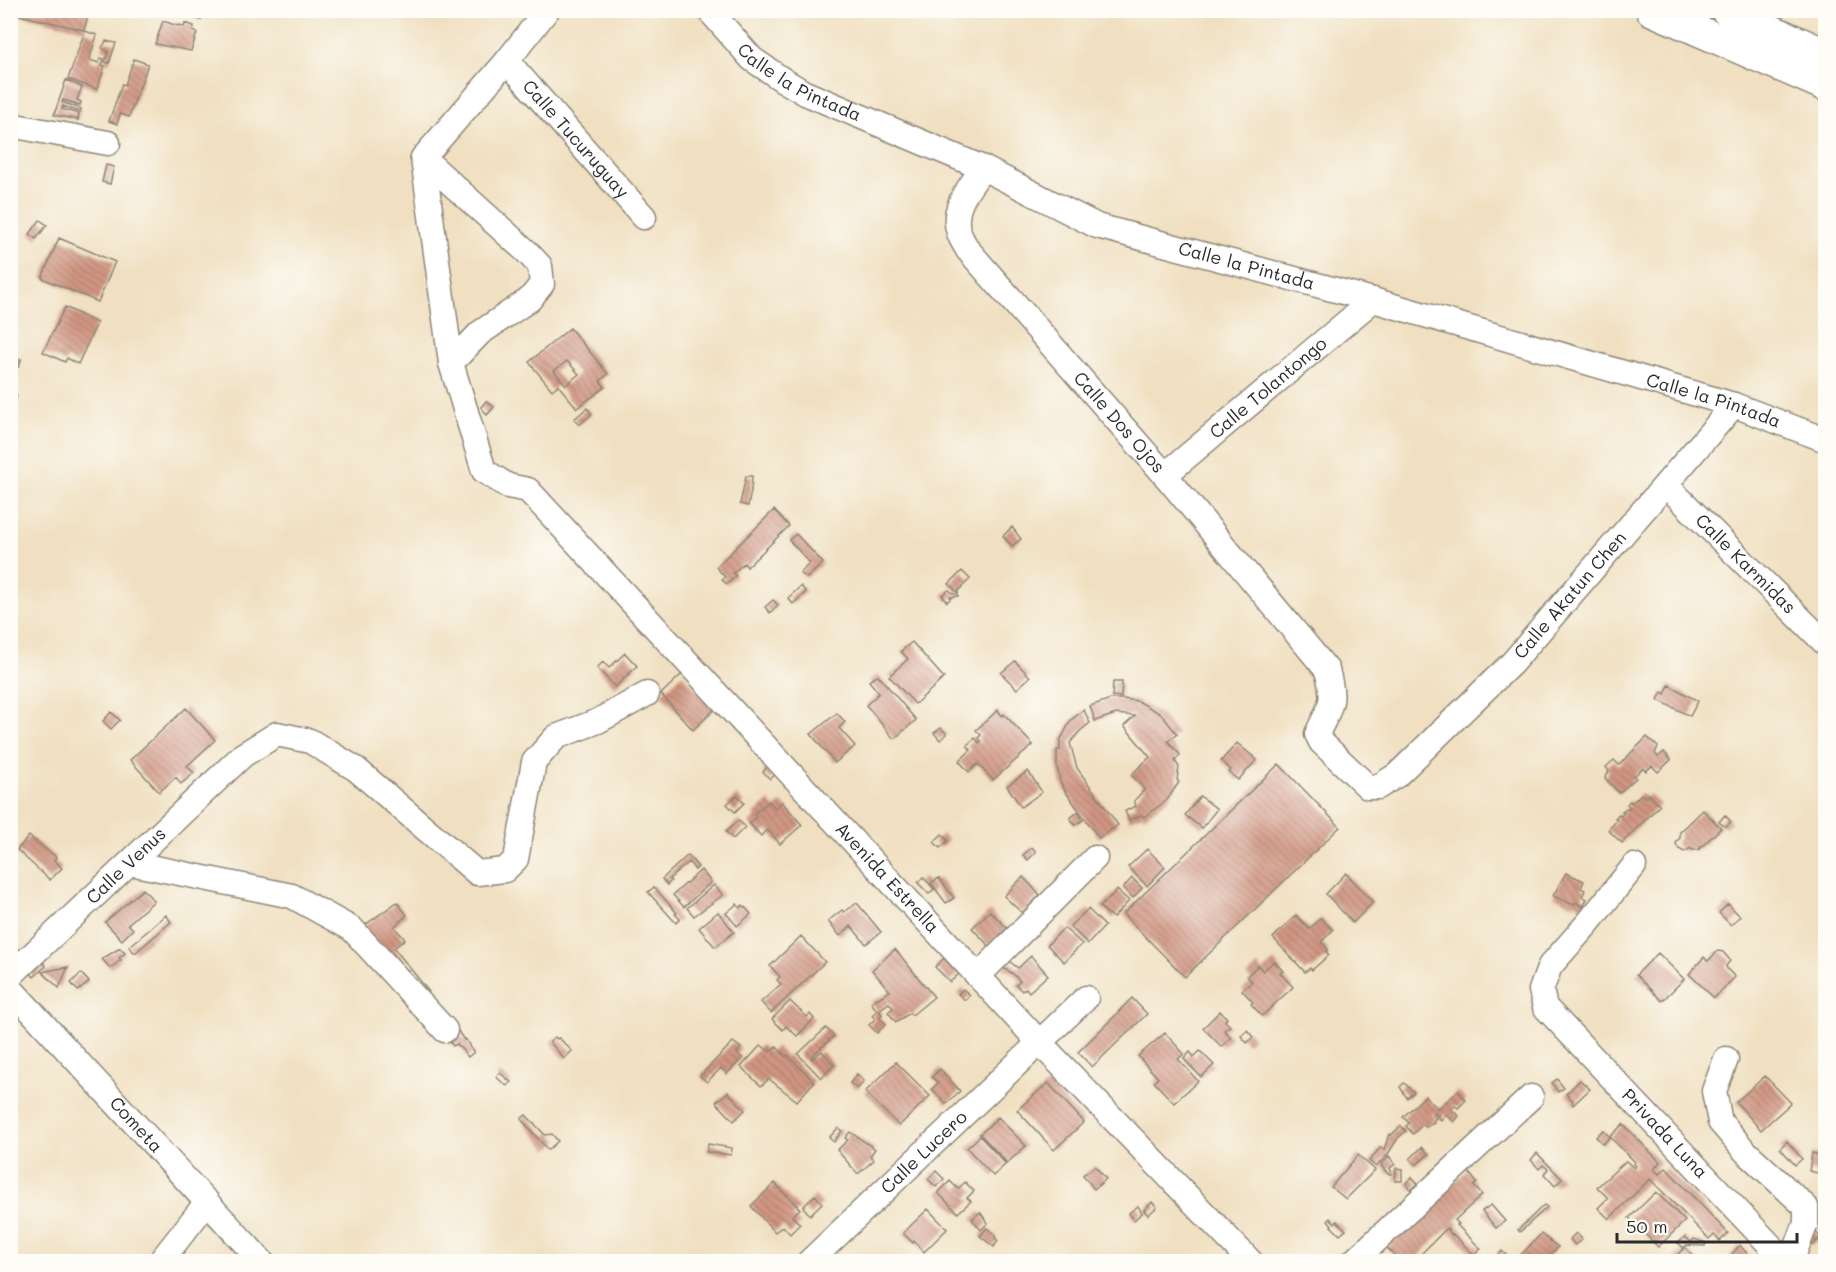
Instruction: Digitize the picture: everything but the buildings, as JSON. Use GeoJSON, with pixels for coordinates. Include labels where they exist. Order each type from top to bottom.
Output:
{"type":"FeatureCollection","features":[{"type":"Feature","properties":{"kind":"main road"},"geometry":{"type":"LineString","coordinates":[[1651,10],[1819,83]]}},
{"type":"Feature","properties":{"kind":"main road"},"geometry":{"type":"LineString","coordinates":[[1726,10],[1824,49]]}},
{"type":"Feature","properties":{"kind":"street"},"geometry":{"type":"LineString","coordinates":[[452,363],[423,158],[507,61],[547,10]]}},
{"type":"Feature","properties":{"kind":"street","name":"Calle la Pintada"},"geometry":{"type":"LineString","coordinates":[[709,10],[752,58],[805,93],[983,168],[1097,226],[1373,300],[1734,405],[1826,440]]}},
{"type":"Feature","properties":{"kind":"street"},"geometry":{"type":"LineString","coordinates":[[1819,83],[1824,49]]}},
{"type":"Feature","properties":{"kind":"street","name":"Calle Tucuruguay"},"geometry":{"type":"LineString","coordinates":[[507,61],[644,217]]}},
{"type":"Feature","properties":{"kind":"street"},"geometry":{"type":"LineString","coordinates":[[10,125],[108,143]]}},
{"type":"Feature","properties":{"kind":"street"},"geometry":{"type":"LineString","coordinates":[[423,158],[540,266],[542,284],[530,299],[480,333],[452,363]]}},
{"type":"Feature","properties":{"kind":"street","name":"Calle Dos Ojos"},"geometry":{"type":"LineString","coordinates":[[983,168],[961,201],[956,217],[959,234],[968,250],[1165,475],[1327,669],[1332,690],[1332,703],[1317,734],[1321,742],[1368,787],[1378,787],[1397,776]]}},
{"type":"Feature","properties":{"kind":"street","name":"Calle Tolantongo"},"geometry":{"type":"LineString","coordinates":[[1165,475],[1373,300]]}},
{"type":"Feature","properties":{"kind":"street","name":"Avenida Estrella"},"geometry":{"type":"LineString","coordinates":[[452,363],[484,471],[508,486],[528,490],[1040,1043],[1251,1262]]}},
{"type":"Feature","properties":{"kind":"street","name":"Calle Akatun Chen"},"geometry":{"type":"LineString","coordinates":[[1397,776],[1512,663],[1734,405]]}},
{"type":"Feature","properties":{"kind":"street","name":"Calle Karmidas"},"geometry":{"type":"LineString","coordinates":[[1666,485],[1826,644]]}},
{"type":"Feature","properties":{"kind":"street","name":"Calle Venus"},"geometry":{"type":"LineString","coordinates":[[10,976],[243,755],[277,734],[310,741],[356,769],[477,873],[505,870],[516,859],[534,762],[556,737],[598,721],[647,694]]}},
{"type":"Feature","properties":{"kind":"street"},"geometry":{"type":"LineString","coordinates":[[978,976],[1095,858]]}},
{"type":"Feature","properties":{"kind":"street"},"geometry":{"type":"LineString","coordinates":[[130,863],[292,896],[352,929],[445,1030]]}},
{"type":"Feature","properties":{"kind":"street","name":"Privada Luna"},"geometry":{"type":"LineString","coordinates":[[1635,866],[1550,966],[1541,990],[1545,1007],[1786,1262]]}},
{"type":"Feature","properties":{"kind":"street","name":"Cometa"},"geometry":{"type":"LineString","coordinates":[[10,988],[262,1262]]}},
{"type":"Feature","properties":{"kind":"street","name":"Calle Lucero"},"geometry":{"type":"LineString","coordinates":[[809,1262],[1086,998]]}},
{"type":"Feature","properties":{"kind":"street"},"geometry":{"type":"LineString","coordinates":[[1726,1059],[1714,1091],[1720,1122],[1745,1151],[1806,1207],[1806,1223],[1791,1262]]}},
{"type":"Feature","properties":{"kind":"street"},"geometry":{"type":"LineString","coordinates":[[1353,1262],[1531,1097]]}},
{"type":"Feature","properties":{"kind":"street"},"geometry":{"type":"LineString","coordinates":[[160,1262],[207,1202]]}}]}
